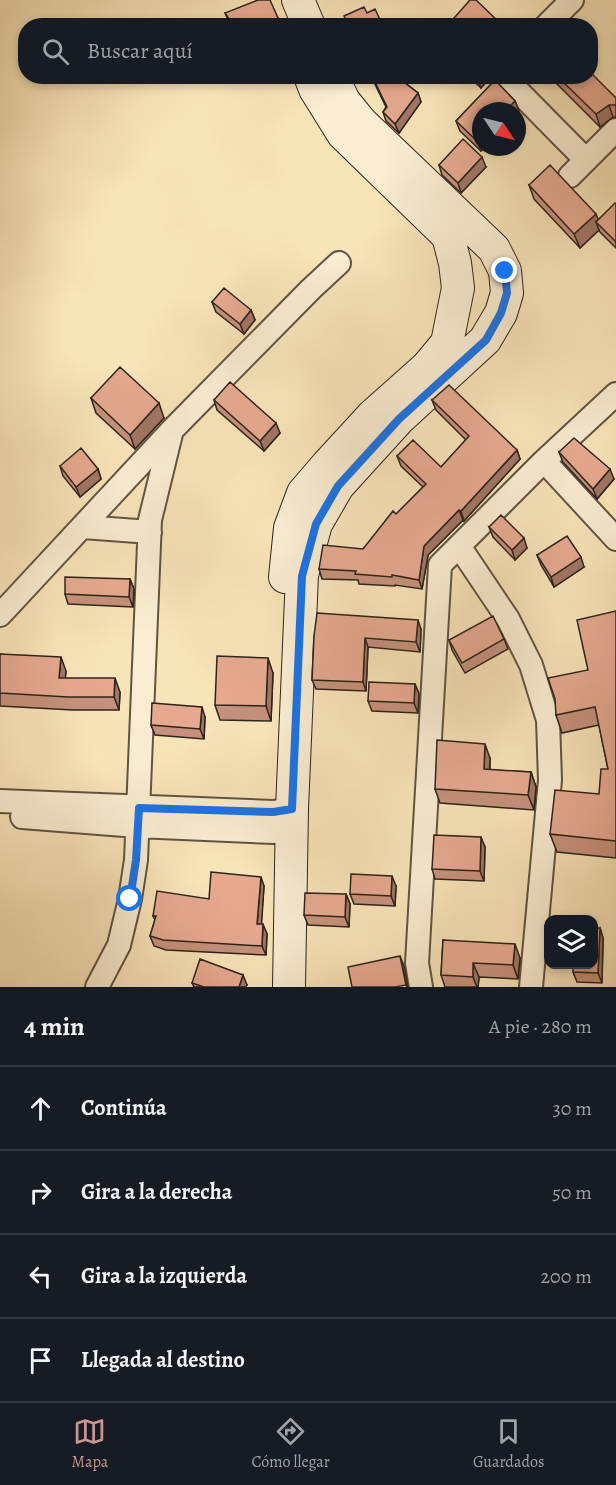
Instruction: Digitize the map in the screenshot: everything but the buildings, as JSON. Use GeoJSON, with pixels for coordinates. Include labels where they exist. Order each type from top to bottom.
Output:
{"type":"FeatureCollection","features":[{"type":"Feature","properties":{"kind":"street"},"geometry":{"type":"LineString","coordinates":[[277,0],[285,18]]}},
{"type":"Feature","properties":{"kind":"street"},"geometry":{"type":"LineString","coordinates":[[298,0],[306,18]]}},
{"type":"Feature","properties":{"kind":"street"},"geometry":{"type":"LineString","coordinates":[[554,18],[572,0]]}},
{"type":"Feature","properties":{"kind":"street"},"geometry":{"type":"LineString","coordinates":[[280,986],[286,565],[290,528],[303,494],[372,416],[427,367],[457,350],[486,340],[501,313],[507,293],[505,271],[494,249],[458,230],[343,134],[313,84]]}},
{"type":"Feature","properties":{"kind":"street"},"geometry":{"type":"LineString","coordinates":[[336,84],[344,102],[458,230],[455,263],[458,288],[457,350]]}},
{"type":"Feature","properties":{"kind":"street"},"geometry":{"type":"LineString","coordinates":[[510,84],[578,168],[616,130]]}},
{"type":"Feature","properties":{"kind":"street"},"geometry":{"type":"LineString","coordinates":[[0,615],[136,467],[311,288],[339,263]]}},
{"type":"Feature","properties":{"kind":"street"},"geometry":{"type":"LineString","coordinates":[[421,987],[417,963],[440,565],[544,461],[616,394]]}},
{"type":"Feature","properties":{"kind":"street"},"geometry":{"type":"LineString","coordinates":[[97,987],[119,945],[136,860],[150,520],[160,471],[172,430]]}},
{"type":"Feature","properties":{"kind":"street"},"geometry":{"type":"LineString","coordinates":[[544,461],[616,539]]}},
{"type":"Feature","properties":{"kind":"street"},"geometry":{"type":"LineString","coordinates":[[83,527],[150,532]]}},
{"type":"Feature","properties":{"kind":"street"},"geometry":{"type":"LineString","coordinates":[[459,546],[508,619],[531,665],[548,720],[550,780],[531,987]]}},
{"type":"Feature","properties":{"kind":"street"},"geometry":{"type":"LineString","coordinates":[[0,801],[138,817]]}},
{"type":"Feature","properties":{"kind":"street"},"geometry":{"type":"LineString","coordinates":[[0,815],[283,821]]}},
{"type":"Feature","properties":{"kind":"route"},"geometry":{"type":"LineString","coordinates":[[130,899],[136,860],[139,808],[273,812],[292,809],[302,576],[316,524],[338,486],[399,419],[486,340],[501,313],[507,293],[505,271]]}}]}
